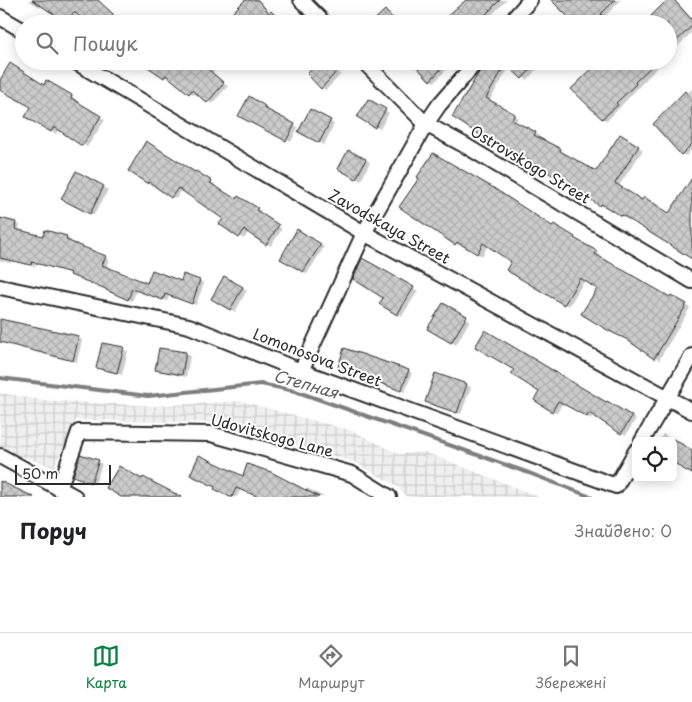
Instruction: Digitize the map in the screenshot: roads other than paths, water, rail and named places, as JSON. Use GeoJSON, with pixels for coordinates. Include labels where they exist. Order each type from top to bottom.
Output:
{"type":"FeatureCollection","features":[{"type":"Feature","properties":{"kind":"street"},"geometry":{"type":"LineString","coordinates":[[301,0],[316,15]]}},
{"type":"Feature","properties":{"kind":"street"},"geometry":{"type":"LineString","coordinates":[[517,15],[530,0]]}},
{"type":"Feature","properties":{"kind":"street"},"geometry":{"type":"LineString","coordinates":[[0,17],[15,26]]}},
{"type":"Feature","properties":{"kind":"street","name":"Zavodskaya Street"},"geometry":{"type":"LineString","coordinates":[[89,70],[364,233],[692,411]]}},
{"type":"Feature","properties":{"kind":"street","name":"Ostrovskogo Street"},"geometry":{"type":"LineString","coordinates":[[372,70],[426,124],[692,281]]}},
{"type":"Feature","properties":{"kind":"street"},"geometry":{"type":"LineString","coordinates":[[301,371],[364,233],[426,124],[469,70]]}},
{"type":"Feature","properties":{"kind":"street","name":"Lomonosova Street"},"geometry":{"type":"LineString","coordinates":[[0,287],[189,326],[301,371],[616,486],[632,458]]}},
{"type":"Feature","properties":{"kind":"street"},"geometry":{"type":"LineString","coordinates":[[644,437],[692,356]]}},
{"type":"Feature","properties":{"kind":"street","name":"Udovitskogo Lane"},"geometry":{"type":"LineString","coordinates":[[59,489],[79,432],[211,434],[352,474],[389,497]]}},
{"type":"Feature","properties":{"kind":"street"},"geometry":{"type":"LineString","coordinates":[[0,456],[75,497]]}},
{"type":"Feature","properties":{"kind":"waterway","name":"Степная"},"geometry":{"type":"LineString","coordinates":[[0,378],[148,396],[261,384],[295,391],[529,473],[591,497]]}}]}
